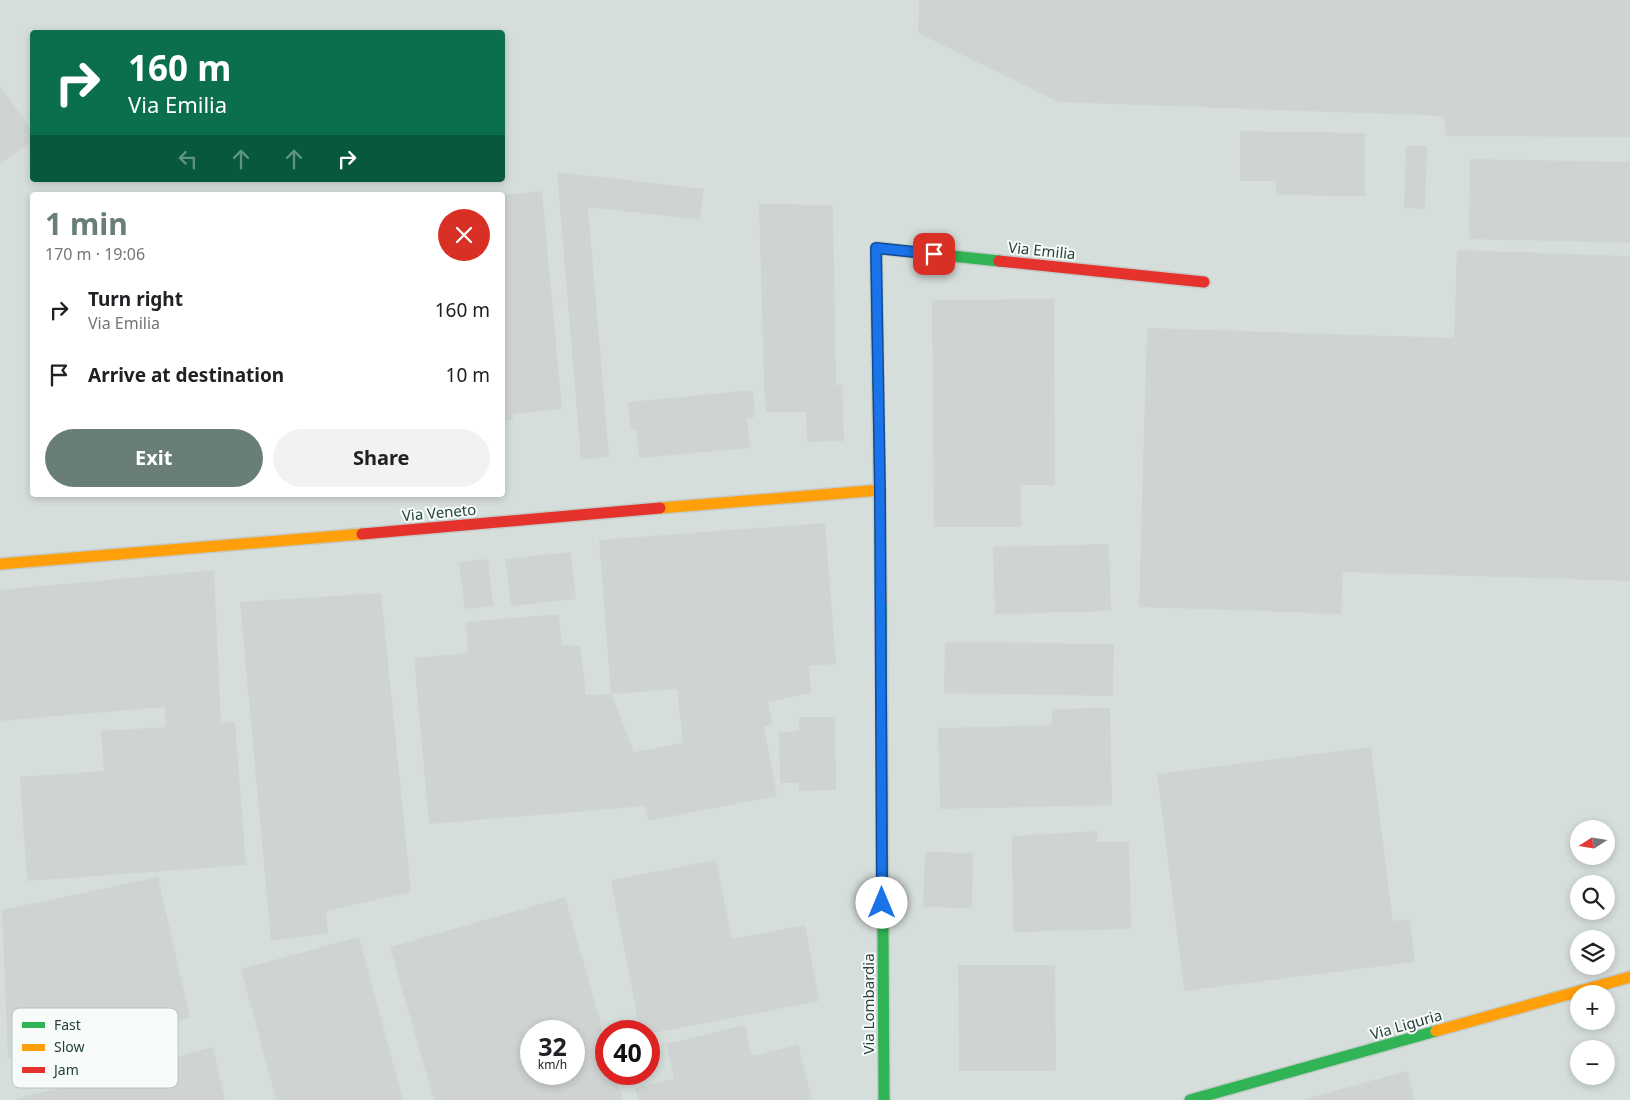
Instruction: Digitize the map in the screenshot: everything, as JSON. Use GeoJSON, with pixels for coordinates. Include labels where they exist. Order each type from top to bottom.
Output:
{"type":"FeatureCollection","features":[{"type":"Feature","properties":{"kind":"street","name":"Via Emilia"},"geometry":{"type":"LineString","coordinates":[[876,248],[1204,282]]}},
{"type":"Feature","properties":{"kind":"street","name":"Via Lombardia"},"geometry":{"type":"LineString","coordinates":[[876,248],[880,490],[884,1100]]}},
{"type":"Feature","properties":{"kind":"street","name":"Via Veneto"},"geometry":{"type":"LineString","coordinates":[[0,564],[880,490]]}},
{"type":"Feature","properties":{"kind":"street","name":"Via Liguria"},"geometry":{"type":"LineString","coordinates":[[1190,1100],[1630,977]]}},
{"type":"Feature","properties":{"kind":"shaded area"},"geometry":{"type":"Polygon","coordinates":[[[0,0],[1630,0],[1630,1100],[0,1100],[0,0]]]}},
{"type":"Feature","properties":{"kind":"building"},"geometry":{"type":"Polygon","coordinates":[[[919,0],[1630,0],[1630,137],[1446,136],[1444,116],[1058,102],[918,33],[919,0]]]}},
{"type":"Feature","properties":{"kind":"building"},"geometry":{"type":"Polygon","coordinates":[[[0,85],[30,128],[30,142],[0,164],[0,85]]]}},
{"type":"Feature","properties":{"kind":"building"},"geometry":{"type":"Polygon","coordinates":[[[1240,131],[1365,133],[1365,196],[1276,195],[1276,181],[1240,181],[1240,131]]]}},
{"type":"Feature","properties":{"kind":"building"},"geometry":{"type":"Polygon","coordinates":[[[1406,146],[1427,146],[1425,209],[1404,208],[1406,146]]]}},
{"type":"Feature","properties":{"kind":"building"},"geometry":{"type":"Polygon","coordinates":[[[1470,159],[1630,162],[1630,243],[1469,239],[1470,159]]]}},
{"type":"Feature","properties":{"kind":"building"},"geometry":{"type":"Polygon","coordinates":[[[557,172],[704,189],[700,220],[588,207],[609,457],[581,460],[557,172]]]}},
{"type":"Feature","properties":{"kind":"building"},"geometry":{"type":"Polygon","coordinates":[[[542,191],[562,409],[513,414],[513,420],[505,421],[505,195],[542,191]]]}},
{"type":"Feature","properties":{"kind":"building"},"geometry":{"type":"Polygon","coordinates":[[[759,204],[833,205],[836,385],[842,385],[844,441],[807,442],[806,412],[766,412],[759,204]]]}},
{"type":"Feature","properties":{"kind":"building"},"geometry":{"type":"Polygon","coordinates":[[[1457,250],[1630,256],[1630,581],[1343,572],[1341,614],[1139,607],[1147,328],[1454,338],[1457,250]]]}},
{"type":"Feature","properties":{"kind":"building"},"geometry":{"type":"Polygon","coordinates":[[[1054,299],[1055,485],[1021,485],[1021,527],[934,527],[932,300],[1054,299]]]}},
{"type":"Feature","properties":{"kind":"building"},"geometry":{"type":"Polygon","coordinates":[[[753,390],[755,417],[747,418],[750,448],[639,458],[636,429],[631,430],[628,402],[753,390]]]}},
{"type":"Feature","properties":{"kind":"building"},"geometry":{"type":"Polygon","coordinates":[[[825,523],[836,664],[809,666],[811,693],[768,702],[773,724],[764,727],[777,796],[648,821],[645,806],[429,824],[414,658],[468,653],[466,622],[559,614],[562,645],[580,646],[586,695],[611,694],[599,540],[825,523]],[[677,689],[611,694],[634,752],[683,743],[677,689]]]}},
{"type":"Feature","properties":{"kind":"building"},"geometry":{"type":"Polygon","coordinates":[[[1109,544],[1111,611],[995,614],[993,547],[1109,544]]]}},
{"type":"Feature","properties":{"kind":"building"},"geometry":{"type":"Polygon","coordinates":[[[571,552],[576,599],[511,606],[505,559],[571,552]]]}},
{"type":"Feature","properties":{"kind":"building"},"geometry":{"type":"Polygon","coordinates":[[[488,559],[493,606],[465,609],[459,562],[488,559]]]}},
{"type":"Feature","properties":{"kind":"building"},"geometry":{"type":"Polygon","coordinates":[[[214,570],[221,723],[235,722],[246,865],[27,881],[20,777],[104,771],[101,731],[165,727],[165,707],[0,721],[0,590],[214,570]]]}},
{"type":"Feature","properties":{"kind":"building"},"geometry":{"type":"Polygon","coordinates":[[[381,593],[411,892],[326,911],[328,933],[271,941],[240,602],[381,593]]]}},
{"type":"Feature","properties":{"kind":"building"},"geometry":{"type":"Polygon","coordinates":[[[945,642],[1114,644],[1113,696],[944,693],[945,642]]]}},
{"type":"Feature","properties":{"kind":"building"},"geometry":{"type":"Polygon","coordinates":[[[1110,708],[1112,805],[940,809],[938,728],[1052,725],[1052,709],[1110,708]]]}},
{"type":"Feature","properties":{"kind":"building"},"geometry":{"type":"Polygon","coordinates":[[[799,717],[835,717],[836,790],[799,791],[798,783],[780,783],[779,732],[799,731],[799,717]]]}},
{"type":"Feature","properties":{"kind":"building"},"geometry":{"type":"Polygon","coordinates":[[[1371,747],[1393,921],[1410,919],[1415,962],[1184,991],[1157,774],[1371,747]]]}},
{"type":"Feature","properties":{"kind":"building"},"geometry":{"type":"Polygon","coordinates":[[[1098,831],[1097,842],[1129,842],[1131,929],[1013,932],[1012,836],[1098,831]]]}},
{"type":"Feature","properties":{"kind":"building"},"geometry":{"type":"Polygon","coordinates":[[[925,852],[973,853],[972,908],[923,907],[925,852]]]}},
{"type":"Feature","properties":{"kind":"building"},"geometry":{"type":"Polygon","coordinates":[[[716,860],[732,939],[805,925],[819,1001],[660,1032],[660,1020],[638,1020],[611,880],[716,860]]]}},
{"type":"Feature","properties":{"kind":"building"},"geometry":{"type":"Polygon","coordinates":[[[158,877],[190,1018],[178,1020],[178,1008],[12,1008],[12,1057],[8,1058],[2,910],[158,877]]]}},
{"type":"Feature","properties":{"kind":"building"},"geometry":{"type":"Polygon","coordinates":[[[565,897],[600,1020],[595,1020],[595,1085],[618,1085],[623,1100],[434,1100],[390,947],[565,897]]]}},
{"type":"Feature","properties":{"kind":"building"},"geometry":{"type":"Polygon","coordinates":[[[359,937],[403,1100],[276,1100],[241,969],[359,937]]]}},
{"type":"Feature","properties":{"kind":"building"},"geometry":{"type":"Polygon","coordinates":[[[958,965],[1055,965],[1056,1071],[959,1071],[958,965]]]}},
{"type":"Feature","properties":{"kind":"building"},"geometry":{"type":"Polygon","coordinates":[[[745,1025],[752,1056],[798,1045],[812,1100],[638,1100],[635,1088],[660,1085],[660,1082],[674,1079],[666,1044],[745,1025]]]}},
{"type":"Feature","properties":{"kind":"building"},"geometry":{"type":"Polygon","coordinates":[[[213,1047],[225,1100],[16,1100],[58,1088],[178,1088],[178,1056],[213,1047]]]}},
{"type":"Feature","properties":{"kind":"building"},"geometry":{"type":"Polygon","coordinates":[[[1407,1071],[1415,1100],[1305,1100],[1305,1099],[1407,1071]]]}},
{"type":"Feature","properties":{"kind":"traffic: fast"},"geometry":{"type":"LineString","coordinates":[[878,389],[876,248],[999,261]]}},
{"type":"Feature","properties":{"kind":"traffic: fast"},"geometry":{"type":"LineString","coordinates":[[881,603],[884,1100]]}},
{"type":"Feature","properties":{"kind":"traffic: fast"},"geometry":{"type":"LineString","coordinates":[[1190,1100],[1436,1031]]}},
{"type":"Feature","properties":{"kind":"traffic: slow"},"geometry":{"type":"LineString","coordinates":[[878,389],[881,603]]}},
{"type":"Feature","properties":{"kind":"traffic: slow"},"geometry":{"type":"LineString","coordinates":[[660,508],[880,490]]}},
{"type":"Feature","properties":{"kind":"traffic: slow"},"geometry":{"type":"LineString","coordinates":[[0,564],[362,534]]}},
{"type":"Feature","properties":{"kind":"traffic: slow"},"geometry":{"type":"LineString","coordinates":[[1436,1031],[1630,977]]}},
{"type":"Feature","properties":{"kind":"traffic: jam"},"geometry":{"type":"LineString","coordinates":[[999,261],[1204,282]]}},
{"type":"Feature","properties":{"kind":"traffic: jam"},"geometry":{"type":"LineString","coordinates":[[362,534],[660,508]]}},
{"type":"Feature","properties":{"kind":"route"},"geometry":{"type":"LineString","coordinates":[[882,903],[880,490],[876,248],[934,254]]}}]}
